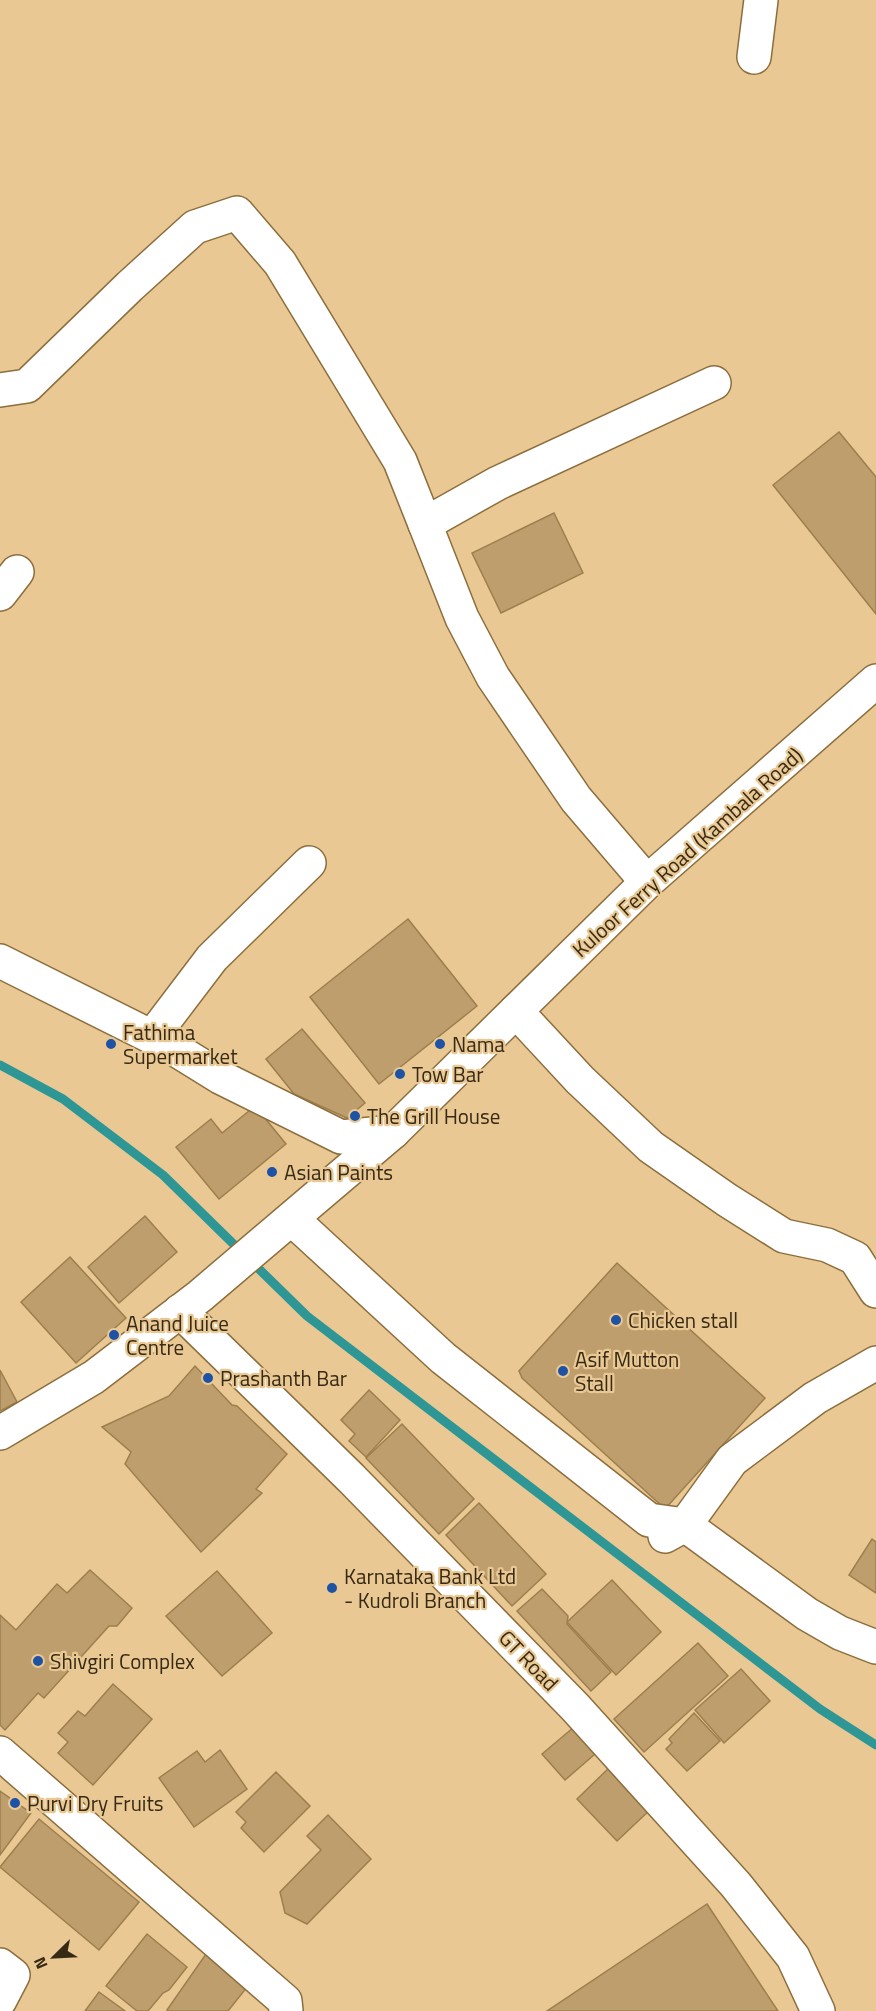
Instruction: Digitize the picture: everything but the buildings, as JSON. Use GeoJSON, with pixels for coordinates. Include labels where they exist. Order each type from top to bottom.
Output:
{"type":"FeatureCollection","features":[{"type":"Feature","properties":{"kind":"street"},"geometry":{"type":"LineString","coordinates":[[754,57],[760,0]]}},
{"type":"Feature","properties":{"kind":"street"},"geometry":{"type":"LineString","coordinates":[[0,390],[27,386],[130,286],[195,227],[237,213],[280,263],[400,461],[462,618],[493,677],[576,799],[647,882]]}},
{"type":"Feature","properties":{"kind":"street"},"geometry":{"type":"LineString","coordinates":[[425,524],[498,483],[714,383]]}},
{"type":"Feature","properties":{"kind":"street","name":"Kuloor Ferry Road (Kambala Road)"},"geometry":{"type":"LineString","coordinates":[[0,1433],[93,1377],[190,1304],[393,1132],[647,882],[876,681]]}},
{"type":"Feature","properties":{"kind":"street"},"geometry":{"type":"LineString","coordinates":[[152,1037],[212,958],[309,863]]}},
{"type":"Feature","properties":{"kind":"street"},"geometry":{"type":"LineString","coordinates":[[0,961],[170,1046],[220,1077],[341,1137],[393,1132]]}},
{"type":"Feature","properties":{"kind":"street"},"geometry":{"type":"LineString","coordinates":[[516,1011],[580,1080],[651,1147],[784,1236],[827,1245],[855,1258],[876,1291]]}},
{"type":"Feature","properties":{"kind":"street"},"geometry":{"type":"LineString","coordinates":[[283,1226],[443,1358],[649,1520],[840,1633],[876,1647]]}},
{"type":"Feature","properties":{"kind":"street","name":"GT Road"},"geometry":{"type":"LineString","coordinates":[[190,1304],[351,1478],[583,1716],[736,1885],[793,1957],[818,2011]]}},
{"type":"Feature","properties":{"kind":"street"},"geometry":{"type":"LineString","coordinates":[[672,1532],[732,1460],[815,1398],[876,1363]]}},
{"type":"Feature","properties":{"kind":"street"},"geometry":{"type":"LineString","coordinates":[[0,1753],[285,2001],[286,2011]]}},
{"type":"Feature","properties":{"kind":"street"},"geometry":{"type":"LineString","coordinates":[[0,1965],[13,1975],[0,2000]]}},
{"type":"Feature","properties":{"kind":"waterway"},"geometry":{"type":"LineString","coordinates":[[0,1065],[63,1099],[163,1175],[307,1316],[820,1709],[876,1745]]}},
{"type":"Feature","properties":{"kind":"place","name":"Fathima Supermarket"},"geometry":{"type":"Point","coordinates":[111,1044]}},
{"type":"Feature","properties":{"kind":"place","name":"Nama"},"geometry":{"type":"Point","coordinates":[440,1044]}},
{"type":"Feature","properties":{"kind":"place","name":"Tow Bar"},"geometry":{"type":"Point","coordinates":[400,1074]}},
{"type":"Feature","properties":{"kind":"place","name":"The Grill House"},"geometry":{"type":"Point","coordinates":[355,1116]}},
{"type":"Feature","properties":{"kind":"place","name":"Asian Paints"},"geometry":{"type":"Point","coordinates":[272,1172]}},
{"type":"Feature","properties":{"kind":"place","name":"Chicken stall"},"geometry":{"type":"Point","coordinates":[616,1320]}},
{"type":"Feature","properties":{"kind":"place","name":"Anand Juice Centre"},"geometry":{"type":"Point","coordinates":[114,1335]}},
{"type":"Feature","properties":{"kind":"place","name":"Asif Mutton Stall"},"geometry":{"type":"Point","coordinates":[563,1371]}},
{"type":"Feature","properties":{"kind":"place","name":"Prashanth Bar"},"geometry":{"type":"Point","coordinates":[208,1378]}},
{"type":"Feature","properties":{"kind":"place","name":"Karnataka Bank Ltd - Kudroli Branch"},"geometry":{"type":"Point","coordinates":[332,1588]}},
{"type":"Feature","properties":{"kind":"place","name":"Shivgiri Complex"},"geometry":{"type":"Point","coordinates":[38,1661]}},
{"type":"Feature","properties":{"kind":"place","name":"Purvi Dry Fruits"},"geometry":{"type":"Point","coordinates":[15,1803]}}]}
